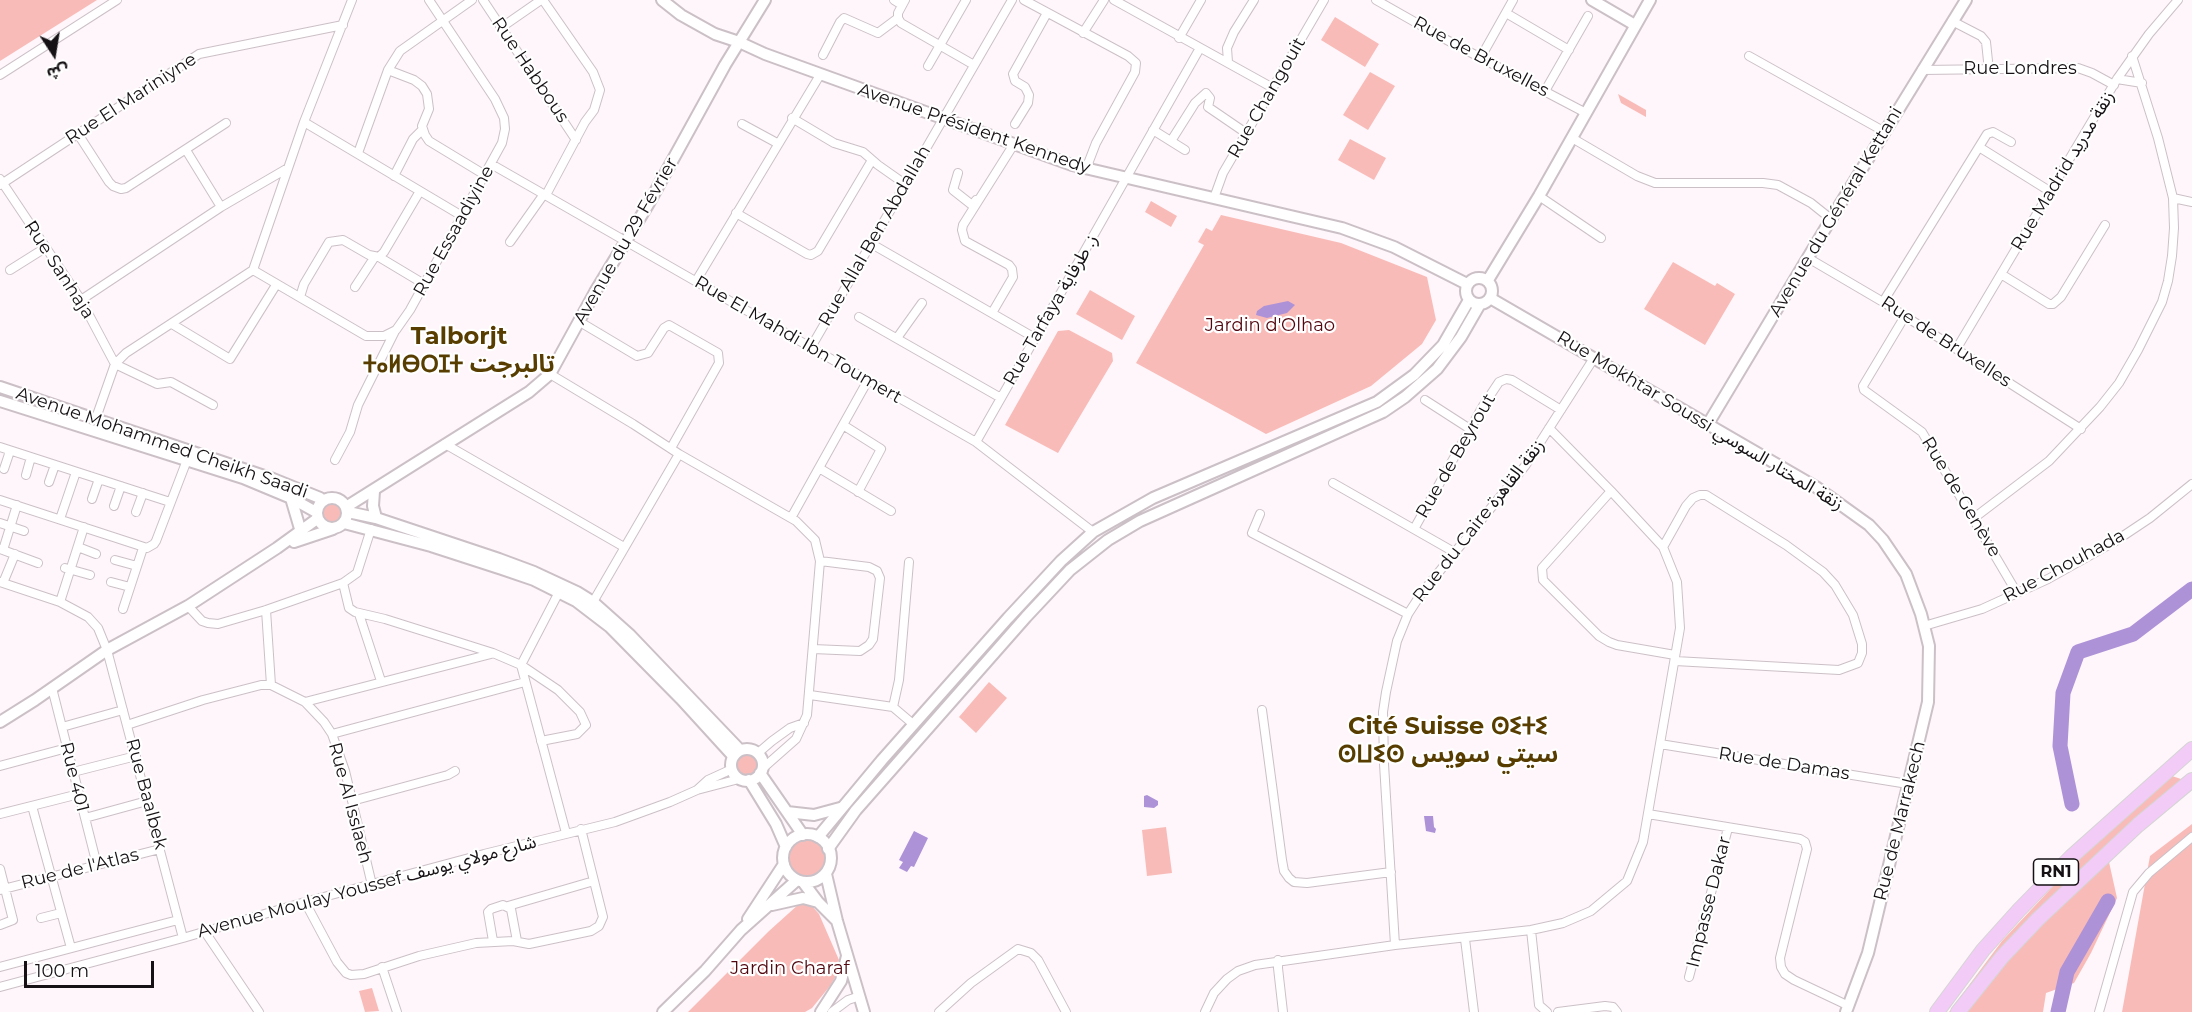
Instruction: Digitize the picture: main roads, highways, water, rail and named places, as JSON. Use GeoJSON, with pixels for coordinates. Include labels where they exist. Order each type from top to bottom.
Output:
{"type":"FeatureCollection","features":[{"type":"Feature","properties":{"kind":"highway","name":"RN1"},"geometry":{"type":"LineString","coordinates":[[1937,1012],[1983,950],[2019,910],[2071,857],[2192,749]]}},
{"type":"Feature","properties":{"kind":"highway","name":"RN1"},"geometry":{"type":"LineString","coordinates":[[1958,1012],[1996,964],[2038,919],[2139,825],[2192,780]]}},
{"type":"Feature","properties":{"kind":"waterway"},"geometry":{"type":"LineString","coordinates":[[2072,804],[2060,746],[2063,693],[2078,652],[2133,634],[2192,589]]}},
{"type":"Feature","properties":{"kind":"waterway"},"geometry":{"type":"LineString","coordinates":[[2058,1012],[2067,972],[2108,901]]}},
{"type":"Feature","properties":{"kind":"district","name":"Talborjt ⵜⴰⵍⴱⵔⵊⵜ تالبرجت"},"geometry":{"type":"Point","coordinates":[459,351]}},
{"type":"Feature","properties":{"kind":"district","name":"Cité Suisse ⵙⵉⵜⵉ ⵙⵡⵉⵙ سيتي سويس"},"geometry":{"type":"Point","coordinates":[1448,741]}},
{"type":"Feature","properties":{"kind":"park label","name":"Jardin d'Olhao"},"geometry":{"type":"Point","coordinates":[1270,326]}},
{"type":"Feature","properties":{"kind":"park label","name":"Jardin Charaf"},"geometry":{"type":"Point","coordinates":[790,969]}}]}
